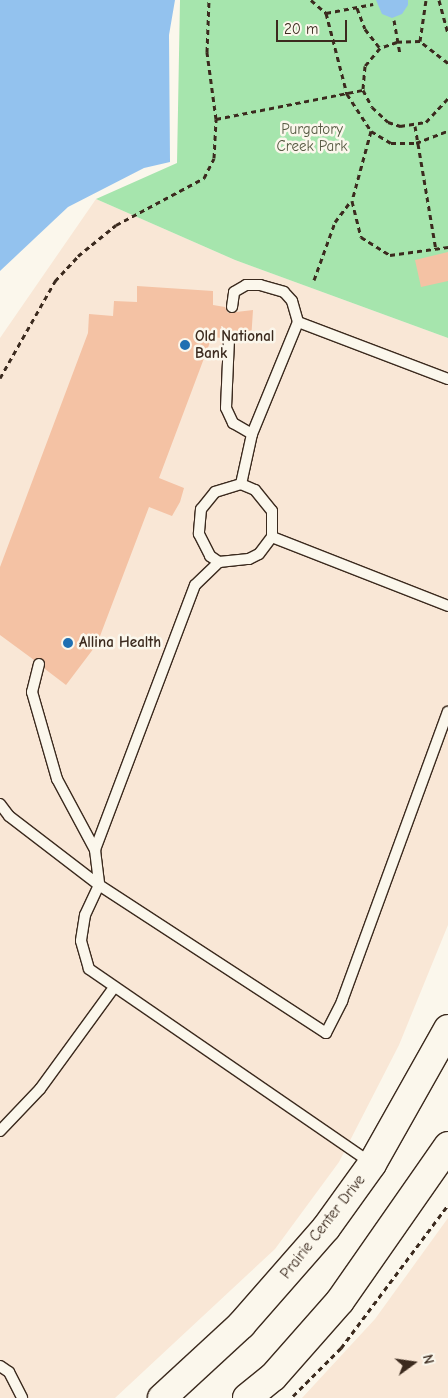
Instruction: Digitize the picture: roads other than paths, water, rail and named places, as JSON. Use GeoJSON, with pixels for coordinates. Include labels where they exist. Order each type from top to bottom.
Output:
{"type":"FeatureCollection","features":[{"type":"Feature","properties":{"kind":"main road","name":"Prairie Center Drive"},"geometry":{"type":"LineString","coordinates":[[162,1398],[274,1290],[372,1164],[448,1029]]}},
{"type":"Feature","properties":{"kind":"main road"},"geometry":{"type":"LineString","coordinates":[[247,1398],[273,1377],[340,1300],[448,1146]]}},
{"type":"Feature","properties":{"kind":"lane"},"geometry":{"type":"LineString","coordinates":[[232,307],[234,292],[246,285],[260,284],[284,292],[292,301],[298,322],[252,434],[241,484]]}},
{"type":"Feature","properties":{"kind":"lane"},"geometry":{"type":"LineString","coordinates":[[298,322],[448,379]]}},
{"type":"Feature","properties":{"kind":"lane"},"geometry":{"type":"LineString","coordinates":[[229,339],[226,408],[233,424],[252,434]]}},
{"type":"Feature","properties":{"kind":"lane"},"geometry":{"type":"LineString","coordinates":[[95,850],[195,585],[219,562],[249,559],[259,554],[272,537],[272,511],[255,490],[241,484],[215,492],[201,509],[199,534],[210,556],[219,562]]}},
{"type":"Feature","properties":{"kind":"lane"},"geometry":{"type":"LineString","coordinates":[[272,537],[448,606]]}},
{"type":"Feature","properties":{"kind":"lane"},"geometry":{"type":"LineString","coordinates":[[39,664],[32,692],[57,779],[95,850],[99,885],[85,915],[81,940],[89,969],[113,989],[372,1164]]}},
{"type":"Feature","properties":{"kind":"lane"},"geometry":{"type":"LineString","coordinates":[[0,804],[8,816],[99,885],[326,1033],[342,1001],[448,712]]}},
{"type":"Feature","properties":{"kind":"lane"},"geometry":{"type":"LineString","coordinates":[[0,1131],[40,1089],[113,989]]}},
{"type":"Feature","properties":{"kind":"lane"},"geometry":{"type":"LineString","coordinates":[[0,1366],[9,1372],[22,1398]]}},
{"type":"Feature","properties":{"kind":"water"},"geometry":{"type":"Polygon","coordinates":[[[0,0],[175,0],[169,35],[170,162],[144,168],[68,207],[0,271],[0,0]]]}},
{"type":"Feature","properties":{"kind":"water"},"geometry":{"type":"Polygon","coordinates":[[[376,0],[408,0],[408,5],[402,14],[392,18],[382,14],[376,0]]]}},
{"type":"Feature","properties":{"kind":"place","name":"Old National Bank"},"geometry":{"type":"Point","coordinates":[185,345]}},
{"type":"Feature","properties":{"kind":"place","name":"Allina Health"},"geometry":{"type":"Point","coordinates":[68,643]}},
{"type":"Feature","properties":{"kind":"park label","name":"Purgatory Creek Park"},"geometry":{"type":"Point","coordinates":[312,138]}}]}
